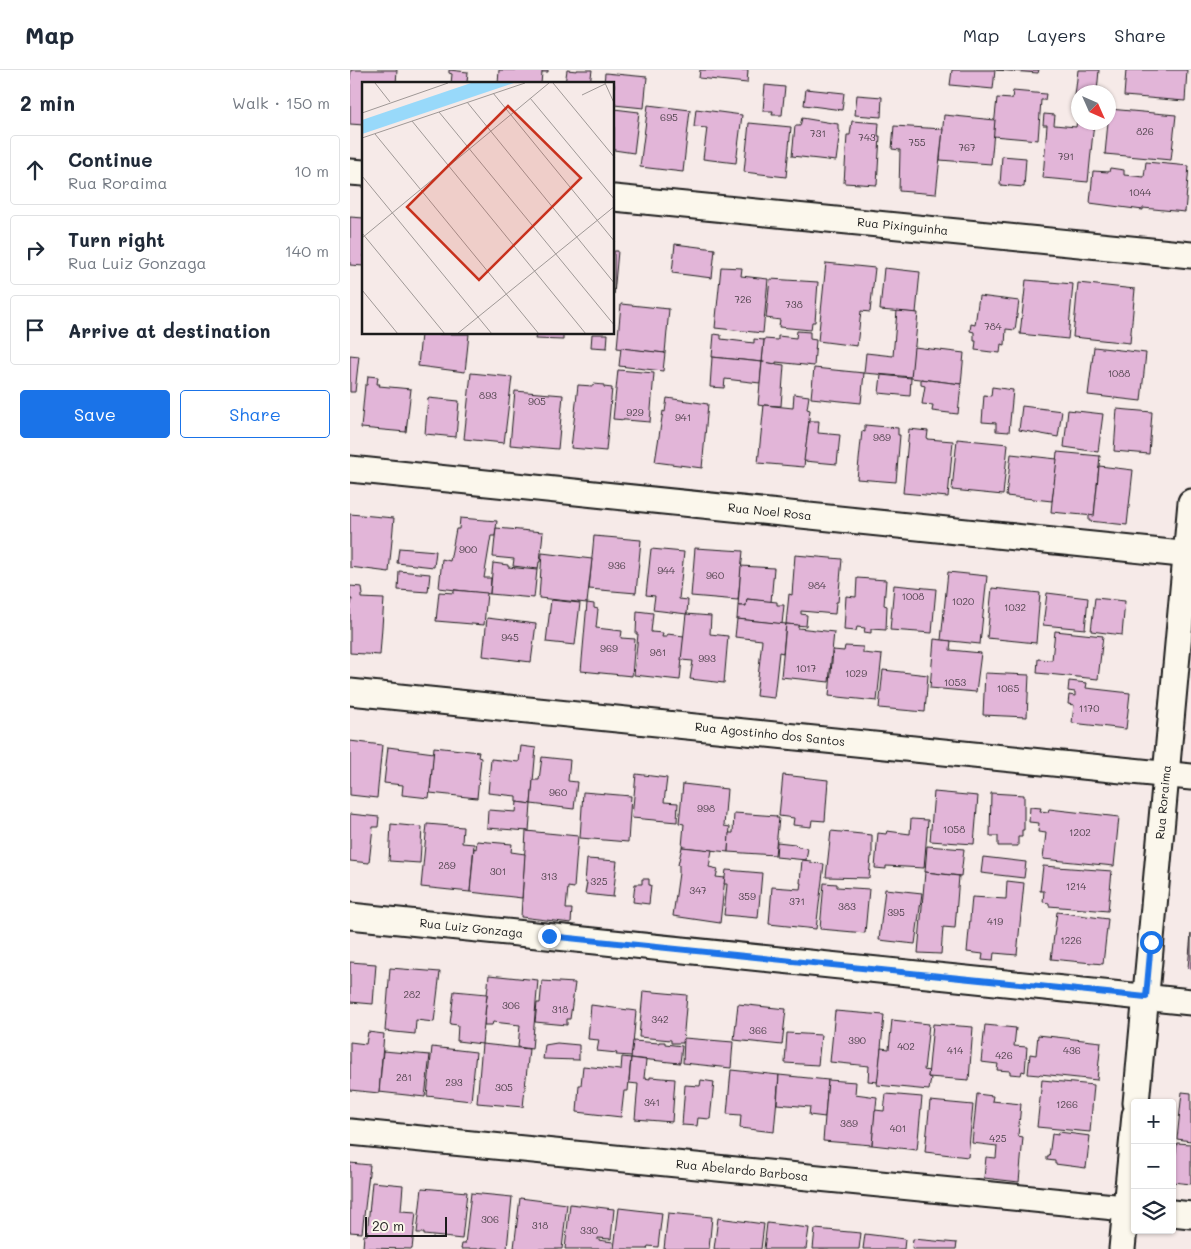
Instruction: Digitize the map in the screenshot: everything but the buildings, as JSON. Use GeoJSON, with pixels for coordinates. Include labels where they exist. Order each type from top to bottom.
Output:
{"type":"FeatureCollection","features":[{"type":"Feature","properties":{"kind":"street","name":"Rua Pixinguinha"},"geometry":{"type":"LineString","coordinates":[[615,198],[1191,255]]}},
{"type":"Feature","properties":{"kind":"street","name":"Rua Noel Rosa"},"geometry":{"type":"LineString","coordinates":[[350,469],[1189,555]]}},
{"type":"Feature","properties":{"kind":"street","name":"Rua Roraima"},"geometry":{"type":"LineString","coordinates":[[1136,1099],[1166,774],[1189,555],[1191,502]]}},
{"type":"Feature","properties":{"kind":"street","name":"Rua Agostinho dos Santos"},"geometry":{"type":"LineString","coordinates":[[350,692],[1191,776]]}},
{"type":"Feature","properties":{"kind":"street","name":"Rua Luiz Gonzaga"},"geometry":{"type":"LineString","coordinates":[[350,916],[1191,1002]]}},
{"type":"Feature","properties":{"kind":"street","name":"Rua Abelardo Barbosa"},"geometry":{"type":"LineString","coordinates":[[350,1132],[1130,1209]]}},
{"type":"Feature","properties":{"kind":"street"},"geometry":{"type":"LineString","coordinates":[[1122,1249],[1130,1209],[1133,1144]]}},
{"type":"Feature","properties":{"kind":"street"},"geometry":{"type":"LineString","coordinates":[[1176,1213],[1191,1215]]}},
{"type":"Feature","properties":{"kind":"route"},"geometry":{"type":"LineString","coordinates":[[549,936],[1146,997],[1151,942]]}}]}
